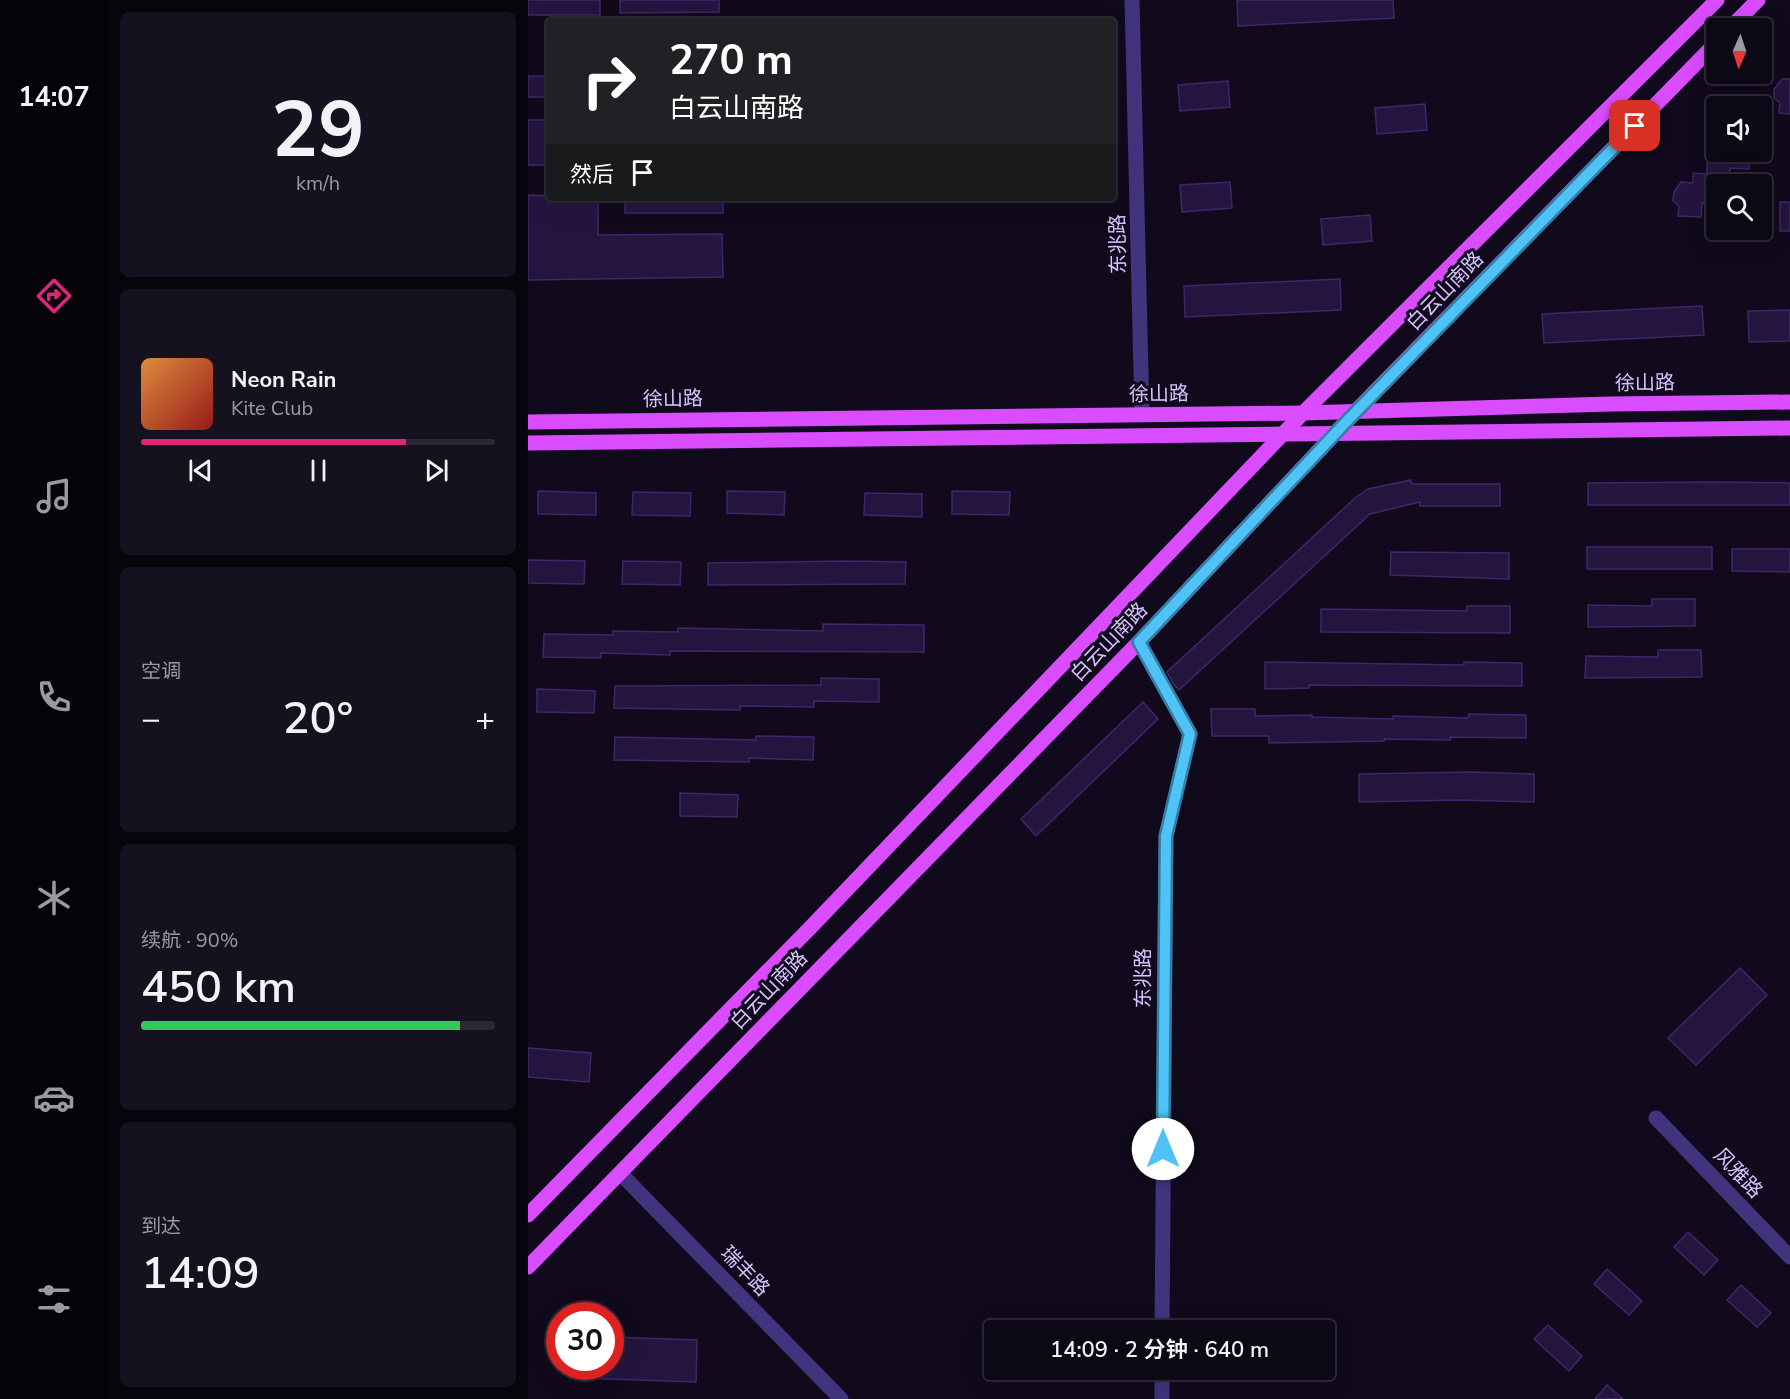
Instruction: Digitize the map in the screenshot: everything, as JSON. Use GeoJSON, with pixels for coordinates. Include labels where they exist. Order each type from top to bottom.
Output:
{"type":"FeatureCollection","features":[{"type":"Feature","properties":{"kind":"main road","name":"白云山南路"},"geometry":{"type":"LineString","coordinates":[[528,1215],[862,875],[1302,413],[1717,0]]}},
{"type":"Feature","properties":{"kind":"main road"},"geometry":{"type":"LineString","coordinates":[[1740,18],[1758,0]]}},
{"type":"Feature","properties":{"kind":"main road","name":"白云山南路"},"geometry":{"type":"LineString","coordinates":[[528,1267],[1139,642],[1357,410],[1706,53]]}},
{"type":"Feature","properties":{"kind":"main road","name":"徐山路"},"geometry":{"type":"LineString","coordinates":[[528,422],[1142,416],[1790,402]]}},
{"type":"Feature","properties":{"kind":"main road"},"geometry":{"type":"LineString","coordinates":[[528,443],[1790,428]]}},
{"type":"Feature","properties":{"kind":"street","name":"东兆路"},"geometry":{"type":"LineString","coordinates":[[1132,0],[1142,416]]}},
{"type":"Feature","properties":{"kind":"street","name":"东兆路"},"geometry":{"type":"LineString","coordinates":[[1139,642],[1190,734],[1166,836],[1162,1320]]}},
{"type":"Feature","properties":{"kind":"street","name":"风雅路"},"geometry":{"type":"LineString","coordinates":[[1656,1118],[1790,1257]]}},
{"type":"Feature","properties":{"kind":"street","name":"瑞丰路"},"geometry":{"type":"LineString","coordinates":[[620,1173],[841,1399]]}},
{"type":"Feature","properties":{"kind":"street"},"geometry":{"type":"LineString","coordinates":[[1162,1380],[1162,1399]]}},
{"type":"Feature","properties":{"kind":"building"},"geometry":{"type":"Polygon","coordinates":[[[528,0],[600,0],[600,15],[528,15],[528,0]]]}},
{"type":"Feature","properties":{"kind":"building"},"geometry":{"type":"Polygon","coordinates":[[[620,0],[719,0],[719,12],[620,13],[620,0]]]}},
{"type":"Feature","properties":{"kind":"building"},"geometry":{"type":"Polygon","coordinates":[[[1237,0],[1393,0],[1394,18],[1238,26],[1237,0]]]}},
{"type":"Feature","properties":{"kind":"building"},"geometry":{"type":"Polygon","coordinates":[[[528,76],[546,76],[546,97],[528,97],[528,76]]]}},
{"type":"Feature","properties":{"kind":"building"},"geometry":{"type":"Polygon","coordinates":[[[1782,79],[1790,79],[1790,114],[1779,113],[1780,103],[1774,98],[1774,89],[1782,79]]]}},
{"type":"Feature","properties":{"kind":"building"},"geometry":{"type":"Polygon","coordinates":[[[1228,81],[1230,107],[1180,111],[1178,85],[1228,81]]]}},
{"type":"Feature","properties":{"kind":"building"},"geometry":{"type":"Polygon","coordinates":[[[1425,104],[1427,130],[1377,134],[1375,108],[1425,104]]]}},
{"type":"Feature","properties":{"kind":"building"},"geometry":{"type":"Polygon","coordinates":[[[528,120],[546,120],[546,165],[528,165],[528,120]]]}},
{"type":"Feature","properties":{"kind":"building"},"geometry":{"type":"Polygon","coordinates":[[[1707,162],[1750,162],[1749,169],[1730,168],[1729,174],[1707,174],[1707,162]]]}},
{"type":"Feature","properties":{"kind":"building"},"geometry":{"type":"Polygon","coordinates":[[[1693,173],[1707,174],[1706,203],[1702,203],[1701,217],[1678,216],[1679,206],[1673,201],[1674,192],[1681,182],[1693,183],[1693,173]]]}},
{"type":"Feature","properties":{"kind":"building"},"geometry":{"type":"Polygon","coordinates":[[[1230,182],[1232,208],[1182,212],[1180,185],[1230,182]]]}},
{"type":"Feature","properties":{"kind":"building"},"geometry":{"type":"Polygon","coordinates":[[[528,195],[546,196],[546,201],[598,201],[598,235],[722,234],[723,277],[528,280],[528,195]]]}},
{"type":"Feature","properties":{"kind":"building"},"geometry":{"type":"Polygon","coordinates":[[[625,201],[723,201],[723,213],[625,213],[625,201]]]}},
{"type":"Feature","properties":{"kind":"building"},"geometry":{"type":"Polygon","coordinates":[[[1780,202],[1790,202],[1790,231],[1780,231],[1780,202]]]}},
{"type":"Feature","properties":{"kind":"building"},"geometry":{"type":"Polygon","coordinates":[[[1370,215],[1372,241],[1323,245],[1321,219],[1370,215]]]}},
{"type":"Feature","properties":{"kind":"building"},"geometry":{"type":"Polygon","coordinates":[[[1340,279],[1341,310],[1185,317],[1184,286],[1340,279]]]}},
{"type":"Feature","properties":{"kind":"building"},"geometry":{"type":"Polygon","coordinates":[[[1702,306],[1704,335],[1544,343],[1542,314],[1702,306]]]}},
{"type":"Feature","properties":{"kind":"building"},"geometry":{"type":"Polygon","coordinates":[[[1790,310],[1790,341],[1749,342],[1748,311],[1790,310]]]}},
{"type":"Feature","properties":{"kind":"building"},"geometry":{"type":"Polygon","coordinates":[[[1411,480],[1412,484],[1500,484],[1500,506],[1420,506],[1420,502],[1370,514],[1179,690],[1167,672],[1355,498],[1368,489],[1411,480]]]}},
{"type":"Feature","properties":{"kind":"building"},"geometry":{"type":"Polygon","coordinates":[[[1588,483],[1790,483],[1790,505],[1588,505],[1588,483]]]}},
{"type":"Feature","properties":{"kind":"building"},"geometry":{"type":"Polygon","coordinates":[[[538,491],[596,493],[596,515],[538,514],[538,491]]]}},
{"type":"Feature","properties":{"kind":"building"},"geometry":{"type":"Polygon","coordinates":[[[727,491],[785,492],[784,515],[727,513],[727,491]]]}},
{"type":"Feature","properties":{"kind":"building"},"geometry":{"type":"Polygon","coordinates":[[[952,491],[1010,492],[1009,515],[952,514],[952,491]]]}},
{"type":"Feature","properties":{"kind":"building"},"geometry":{"type":"Polygon","coordinates":[[[633,492],[691,493],[690,516],[632,515],[633,492]]]}},
{"type":"Feature","properties":{"kind":"building"},"geometry":{"type":"Polygon","coordinates":[[[865,493],[922,494],[922,517],[864,515],[865,493]]]}},
{"type":"Feature","properties":{"kind":"building"},"geometry":{"type":"Polygon","coordinates":[[[1587,547],[1712,547],[1712,569],[1587,569],[1587,547]]]}},
{"type":"Feature","properties":{"kind":"building"},"geometry":{"type":"Polygon","coordinates":[[[1732,549],[1790,549],[1790,572],[1732,571],[1732,549]]]}},
{"type":"Feature","properties":{"kind":"building"},"geometry":{"type":"Polygon","coordinates":[[[1391,552],[1509,553],[1509,579],[1390,575],[1391,552]]]}},
{"type":"Feature","properties":{"kind":"building"},"geometry":{"type":"Polygon","coordinates":[[[528,560],[585,561],[584,584],[528,583],[528,560]]]}},
{"type":"Feature","properties":{"kind":"building"},"geometry":{"type":"Polygon","coordinates":[[[623,561],[681,562],[680,585],[622,584],[623,561]]]}},
{"type":"Feature","properties":{"kind":"building"},"geometry":{"type":"Polygon","coordinates":[[[906,562],[905,584],[708,585],[708,563],[906,562]]]}},
{"type":"Feature","properties":{"kind":"building"},"geometry":{"type":"Polygon","coordinates":[[[1652,599],[1695,599],[1695,626],[1588,627],[1588,605],[1652,606],[1652,599]]]}},
{"type":"Feature","properties":{"kind":"building"},"geometry":{"type":"Polygon","coordinates":[[[1467,606],[1510,606],[1510,633],[1321,632],[1321,609],[1467,611],[1467,606]]]}},
{"type":"Feature","properties":{"kind":"building"},"geometry":{"type":"Polygon","coordinates":[[[823,624],[924,625],[924,652],[670,651],[670,655],[601,653],[601,658],[543,657],[544,634],[613,635],[613,631],[678,632],[678,628],[823,631],[823,624]]]}},
{"type":"Feature","properties":{"kind":"building"},"geometry":{"type":"Polygon","coordinates":[[[1658,650],[1701,650],[1702,677],[1585,678],[1586,656],[1658,657],[1658,650]]]}},
{"type":"Feature","properties":{"kind":"building"},"geometry":{"type":"Polygon","coordinates":[[[1265,662],[1464,665],[1464,662],[1522,663],[1522,686],[1309,685],[1309,688],[1265,689],[1265,662]]]}},
{"type":"Feature","properties":{"kind":"building"},"geometry":{"type":"Polygon","coordinates":[[[821,678],[879,679],[879,702],[814,701],[814,707],[740,706],[740,710],[614,708],[615,686],[821,685],[821,678]]]}},
{"type":"Feature","properties":{"kind":"building"},"geometry":{"type":"Polygon","coordinates":[[[537,689],[595,691],[594,713],[537,712],[537,689]]]}},
{"type":"Feature","properties":{"kind":"building"},"geometry":{"type":"Polygon","coordinates":[[[1143,702],[1158,719],[1036,836],[1021,819],[1143,702]]]}},
{"type":"Feature","properties":{"kind":"building"},"geometry":{"type":"Polygon","coordinates":[[[1211,709],[1255,709],[1255,716],[1312,715],[1312,717],[1393,719],[1393,716],[1468,718],[1469,714],[1526,715],[1526,738],[1450,737],[1450,740],[1384,739],[1384,741],[1269,743],[1269,736],[1212,736],[1211,709]]]}},
{"type":"Feature","properties":{"kind":"building"},"geometry":{"type":"Polygon","coordinates":[[[756,736],[814,737],[813,760],[749,758],[749,762],[614,760],[615,737],[756,740],[756,736]]]}},
{"type":"Feature","properties":{"kind":"building"},"geometry":{"type":"Polygon","coordinates":[[[1471,772],[1534,774],[1534,802],[1459,800],[1359,802],[1359,774],[1471,772]]]}},
{"type":"Feature","properties":{"kind":"building"},"geometry":{"type":"Polygon","coordinates":[[[680,793],[738,795],[737,817],[680,816],[680,793]]]}},
{"type":"Feature","properties":{"kind":"building"},"geometry":{"type":"Polygon","coordinates":[[[1740,968],[1767,995],[1696,1065],[1668,1038],[1740,968]]]}},
{"type":"Feature","properties":{"kind":"building"},"geometry":{"type":"Polygon","coordinates":[[[528,1048],[591,1053],[589,1082],[528,1077],[528,1048]]]}},
{"type":"Feature","properties":{"kind":"building"},"geometry":{"type":"Polygon","coordinates":[[[1688,1232],[1718,1260],[1704,1275],[1674,1247],[1688,1232]]]}},
{"type":"Feature","properties":{"kind":"building"},"geometry":{"type":"Polygon","coordinates":[[[1607,1269],[1642,1301],[1629,1315],[1594,1284],[1607,1269]]]}},
{"type":"Feature","properties":{"kind":"building"},"geometry":{"type":"Polygon","coordinates":[[[1741,1285],[1771,1313],[1757,1327],[1727,1300],[1741,1285]]]}},
{"type":"Feature","properties":{"kind":"building"},"geometry":{"type":"Polygon","coordinates":[[[1548,1325],[1582,1356],[1569,1371],[1534,1339],[1548,1325]]]}},
{"type":"Feature","properties":{"kind":"building"},"geometry":{"type":"Polygon","coordinates":[[[624,1337],[697,1340],[696,1382],[624,1380],[624,1337]]]}},
{"type":"Feature","properties":{"kind":"building"},"geometry":{"type":"Polygon","coordinates":[[[1607,1385],[1623,1399],[1595,1399],[1607,1385]]]}},
{"type":"Feature","properties":{"kind":"route"},"geometry":{"type":"LineString","coordinates":[[1163,1149],[1166,836],[1190,734],[1139,642],[1346,422],[1635,126]]}}]}
